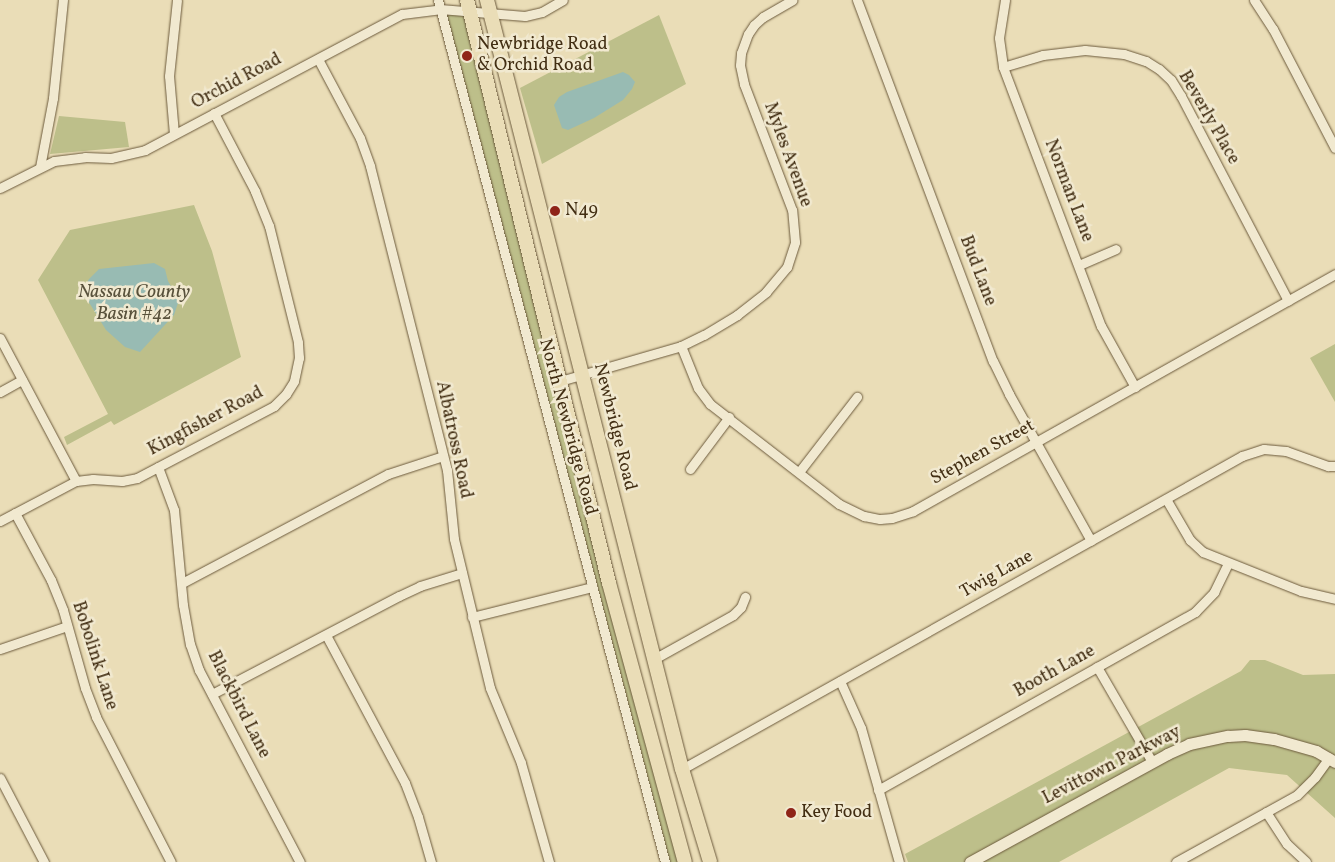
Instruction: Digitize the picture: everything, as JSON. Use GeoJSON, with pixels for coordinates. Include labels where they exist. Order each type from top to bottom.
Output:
{"type":"FeatureCollection","features":[{"type":"Feature","properties":{"kind":"main road"},"geometry":{"type":"LineString","coordinates":[[469,6],[609,583],[685,862]]}},
{"type":"Feature","properties":{"kind":"main road","name":"Newbridge Road"},"geometry":{"type":"LineString","coordinates":[[488,7],[682,770],[710,862]]}},
{"type":"Feature","properties":{"kind":"street"},"geometry":{"type":"LineString","coordinates":[[40,167],[53,98],[63,0]]}},
{"type":"Feature","properties":{"kind":"street"},"geometry":{"type":"LineString","coordinates":[[174,134],[169,76],[177,0]]}},
{"type":"Feature","properties":{"kind":"street","name":"Orchid Road"},"geometry":{"type":"LineString","coordinates":[[0,188],[40,167],[60,159],[127,156],[145,150],[402,14],[439,4],[488,7],[525,16],[542,12],[563,0]]}},
{"type":"Feature","properties":{"kind":"street","name":"Myles Avenue"},"geometry":{"type":"LineString","coordinates":[[560,380],[681,346],[737,315],[766,292],[787,267],[793,252],[795,227],[792,210],[744,84],[740,65],[741,53],[748,34],[754,25],[763,17],[793,0]]}},
{"type":"Feature","properties":{"kind":"street","name":"Bud Lane"},"geometry":{"type":"LineString","coordinates":[[857,0],[993,361],[1091,541]]}},
{"type":"Feature","properties":{"kind":"street","name":"Norman Lane"},"geometry":{"type":"LineString","coordinates":[[1005,0],[999,38],[1003,67],[1101,326],[1135,387]]}},
{"type":"Feature","properties":{"kind":"street"},"geometry":{"type":"LineString","coordinates":[[1254,0],[1273,29],[1335,148]]}},
{"type":"Feature","properties":{"kind":"street","name":"North Newbridge Road"},"geometry":{"type":"LineString","coordinates":[[439,4],[665,862]]}},
{"type":"Feature","properties":{"kind":"street","name":"Beverly Place"},"geometry":{"type":"LineString","coordinates":[[1003,67],[1043,55],[1085,50],[1124,54],[1146,61],[1158,69],[1171,80],[1181,96],[1288,301]]}},
{"type":"Feature","properties":{"kind":"street","name":"Albatross Road"},"geometry":{"type":"LineString","coordinates":[[318,59],[360,138],[370,166],[443,456],[452,501],[454,540],[490,688],[521,763],[549,862]]}},
{"type":"Feature","properties":{"kind":"street","name":"Kingfisher Road"},"geometry":{"type":"LineString","coordinates":[[0,521],[76,481],[93,479],[122,481],[137,478],[274,406],[286,394],[297,371],[298,342],[269,226],[255,190],[214,113]]}},
{"type":"Feature","properties":{"kind":"street"},"geometry":{"type":"LineString","coordinates":[[1079,265],[1116,249]]}},
{"type":"Feature","properties":{"kind":"street","name":"Stephen Street"},"geometry":{"type":"LineString","coordinates":[[681,346],[702,395],[728,417],[853,512],[880,519],[892,518],[913,511],[1335,274]]}},
{"type":"Feature","properties":{"kind":"street"},"geometry":{"type":"LineString","coordinates":[[0,338],[76,481]]}},
{"type":"Feature","properties":{"kind":"street"},"geometry":{"type":"LineString","coordinates":[[0,392],[22,380]]}},
{"type":"Feature","properties":{"kind":"street"},"geometry":{"type":"LineString","coordinates":[[799,472],[857,397]]}},
{"type":"Feature","properties":{"kind":"street"},"geometry":{"type":"LineString","coordinates":[[690,469],[728,417]]}},
{"type":"Feature","properties":{"kind":"street","name":"Twig Lane"},"geometry":{"type":"LineString","coordinates":[[682,770],[1242,456],[1264,448],[1286,451],[1335,466]]}},
{"type":"Feature","properties":{"kind":"street"},"geometry":{"type":"LineString","coordinates":[[182,583],[388,474],[443,456]]}},
{"type":"Feature","properties":{"kind":"street","name":"Blackbird Lane"},"geometry":{"type":"LineString","coordinates":[[158,467],[174,510],[183,605],[190,644],[212,694],[300,862]]}},
{"type":"Feature","properties":{"kind":"street"},"geometry":{"type":"LineString","coordinates":[[1166,500],[1196,547],[1228,563],[1301,591],[1335,599]]}},
{"type":"Feature","properties":{"kind":"street","name":"Bobolink Lane"},"geometry":{"type":"LineString","coordinates":[[15,513],[51,580],[96,717],[172,862]]}},
{"type":"Feature","properties":{"kind":"street","name":"Booth Lane"},"geometry":{"type":"LineString","coordinates":[[878,790],[1196,612],[1214,592],[1228,563]]}},
{"type":"Feature","properties":{"kind":"street"},"geometry":{"type":"LineString","coordinates":[[212,694],[420,586],[462,573]]}},
{"type":"Feature","properties":{"kind":"street"},"geometry":{"type":"LineString","coordinates":[[472,617],[592,587]]}},
{"type":"Feature","properties":{"kind":"street"},"geometry":{"type":"LineString","coordinates":[[654,659],[732,616],[742,607],[745,597]]}},
{"type":"Feature","properties":{"kind":"street"},"geometry":{"type":"LineString","coordinates":[[0,649],[67,626]]}},
{"type":"Feature","properties":{"kind":"street"},"geometry":{"type":"LineString","coordinates":[[326,635],[405,783],[418,817],[431,862]]}},
{"type":"Feature","properties":{"kind":"street"},"geometry":{"type":"LineString","coordinates":[[1097,667],[1152,762]]}},
{"type":"Feature","properties":{"kind":"street"},"geometry":{"type":"LineString","coordinates":[[840,681],[860,728],[899,862]]}},
{"type":"Feature","properties":{"kind":"street","name":"Levittown Parkway"},"geometry":{"type":"LineString","coordinates":[[970,862],[1152,762],[1189,744],[1208,739],[1245,735],[1298,745],[1332,760]]}},
{"type":"Feature","properties":{"kind":"street"},"geometry":{"type":"LineString","coordinates":[[1176,862],[1297,795],[1332,760]]}},
{"type":"Feature","properties":{"kind":"street"},"geometry":{"type":"LineString","coordinates":[[0,778],[44,862]]}},
{"type":"Feature","properties":{"kind":"street"},"geometry":{"type":"LineString","coordinates":[[1266,812],[1287,844],[1306,862]]}},
{"type":"Feature","properties":{"kind":"green space"},"geometry":{"type":"Polygon","coordinates":[[[444,11],[467,15],[683,862],[668,862],[444,11]]]}},
{"type":"Feature","properties":{"kind":"green space"},"geometry":{"type":"Polygon","coordinates":[[[659,15],[686,84],[542,164],[520,88],[659,15]]]}},
{"type":"Feature","properties":{"kind":"green space"},"geometry":{"type":"Polygon","coordinates":[[[59,116],[125,122],[129,147],[50,154],[59,116]]]}},
{"type":"Feature","properties":{"kind":"green space"},"geometry":{"type":"Polygon","coordinates":[[[194,205],[212,251],[241,357],[114,425],[111,421],[67,445],[64,437],[108,414],[38,280],[70,230],[194,205]]]}},
{"type":"Feature","properties":{"kind":"green space"},"geometry":{"type":"Polygon","coordinates":[[[1335,344],[1335,402],[1310,358],[1335,344]]]}},
{"type":"Feature","properties":{"kind":"green space"},"geometry":{"type":"Polygon","coordinates":[[[1250,660],[1265,660],[1303,675],[1335,674],[1335,818],[1287,775],[1229,768],[1059,862],[908,862],[905,854],[1241,671],[1250,660]]]}},
{"type":"Feature","properties":{"kind":"water"},"geometry":{"type":"Polygon","coordinates":[[[623,72],[629,75],[635,82],[623,100],[594,118],[568,130],[562,128],[554,105],[559,97],[567,92],[623,72]]]}},
{"type":"Feature","properties":{"kind":"water","name":"Nassau County Basin #42"},"geometry":{"type":"Polygon","coordinates":[[[154,263],[165,269],[168,281],[179,300],[174,315],[140,352],[125,347],[106,330],[82,291],[89,279],[99,269],[154,263]]]}},
{"type":"Feature","properties":{"kind":"place","name":"Newbridge Road & Orchid Road"},"geometry":{"type":"Point","coordinates":[467,56]}},
{"type":"Feature","properties":{"kind":"place","name":"N49"},"geometry":{"type":"Point","coordinates":[555,211]}},
{"type":"Feature","properties":{"kind":"place","name":"Key Food"},"geometry":{"type":"Point","coordinates":[791,813]}}]}
